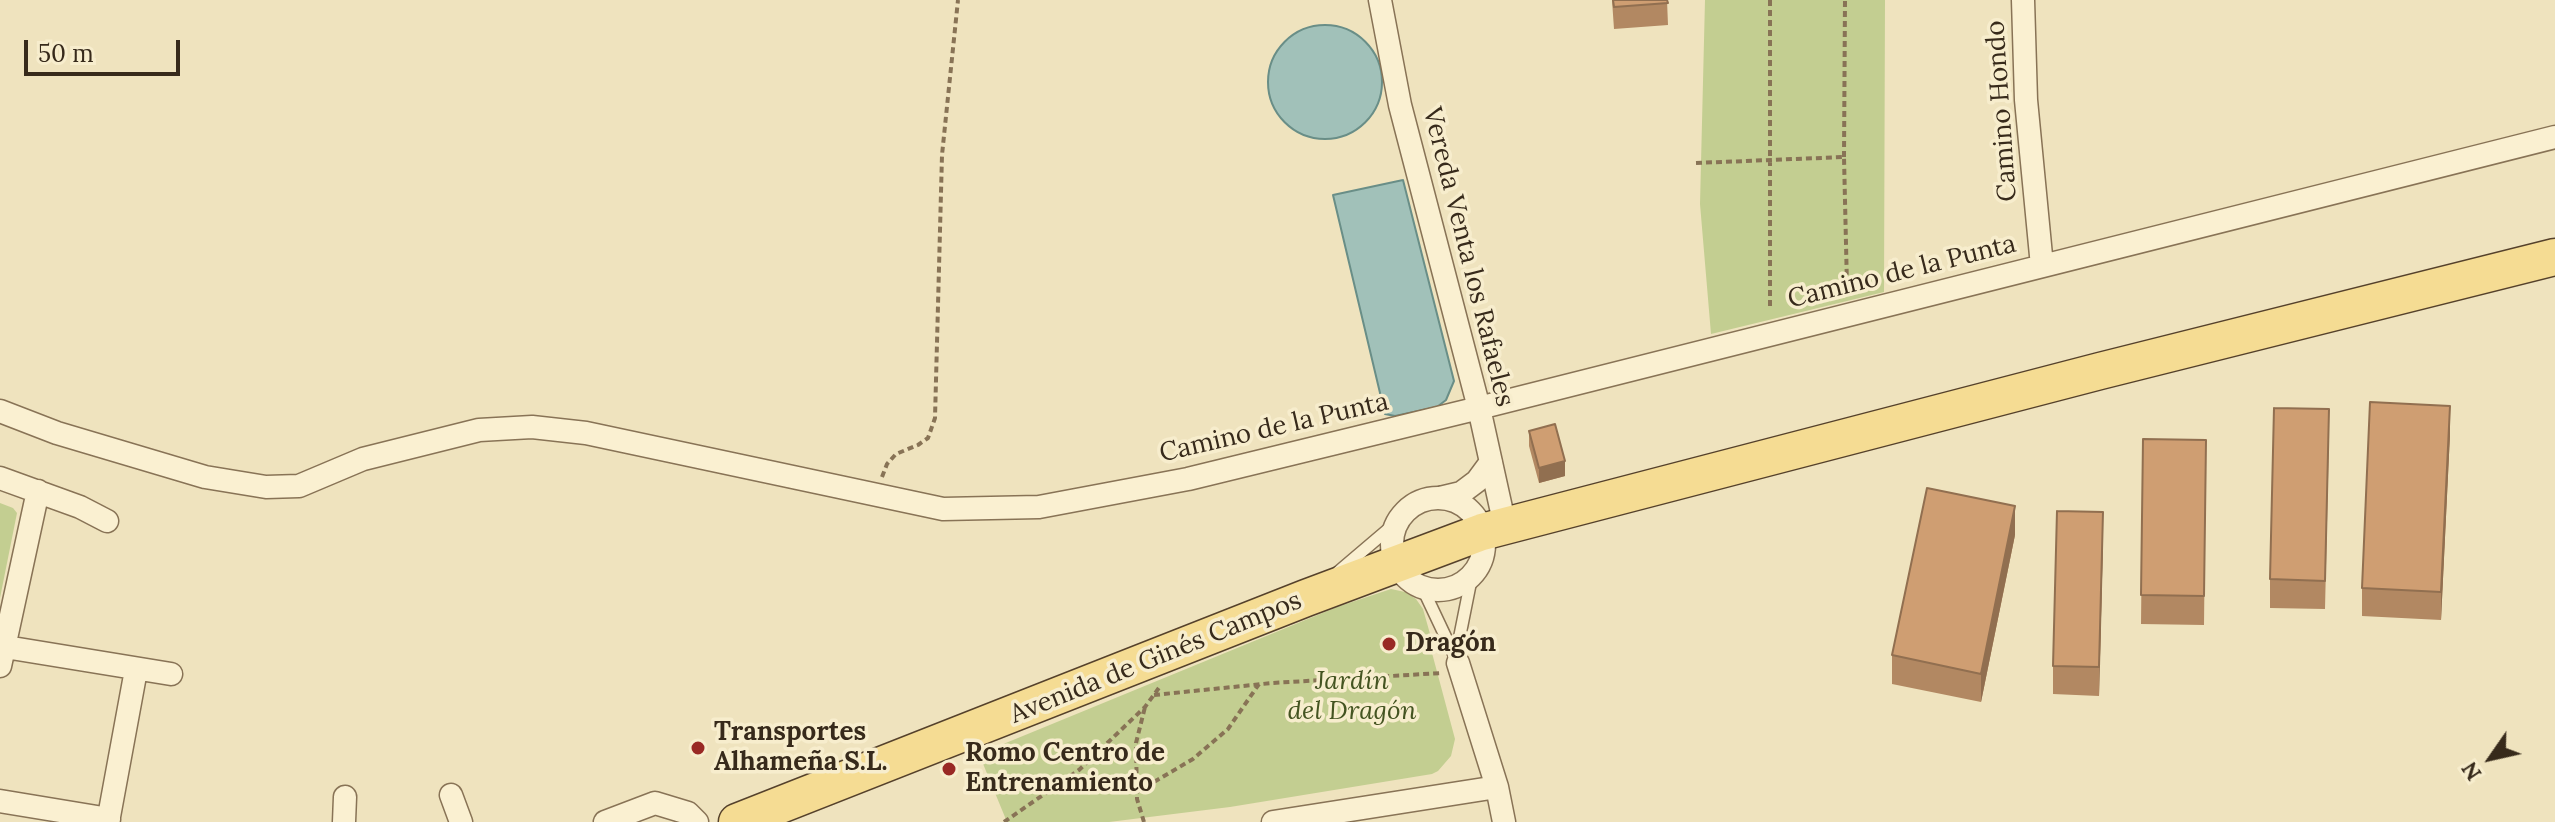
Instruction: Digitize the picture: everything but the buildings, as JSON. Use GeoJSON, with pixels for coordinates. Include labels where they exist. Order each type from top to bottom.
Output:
{"type":"FeatureCollection","features":[{"type":"Feature","properties":{"kind":"main road","name":"Avenida de Ginés Campos"},"geometry":{"type":"LineString","coordinates":[[737,822],[1396,563],[1494,529],[2100,371],[2555,257]]}},
{"type":"Feature","properties":{"kind":"street","name":"Vereda Venta los Rafaeles"},"geometry":{"type":"LineString","coordinates":[[1380,0],[1400,105],[1491,462],[1494,529]]}},
{"type":"Feature","properties":{"kind":"street","name":"Camino Hondo"},"geometry":{"type":"LineString","coordinates":[[2023,0],[2026,100],[2042,266]]}},
{"type":"Feature","properties":{"kind":"street","name":"Camino de la Punta"},"geometry":{"type":"LineString","coordinates":[[0,411],[57,433],[205,477],[266,487],[299,486],[363,459],[479,430],[532,427],[586,433],[943,509],[1039,507],[1188,479],[1479,408],[2555,137]]}},
{"type":"Feature","properties":{"kind":"street"},"geometry":{"type":"LineString","coordinates":[[1440,498],[1454,501],[1494,529],[1472,575],[1446,590],[1422,587],[1404,576],[1392,549],[1398,521],[1409,508],[1424,501],[1461,493],[1477,481],[1491,462]]}},
{"type":"Feature","properties":{"kind":"street"},"geometry":{"type":"LineString","coordinates":[[0,478],[80,507],[107,521]]}},
{"type":"Feature","properties":{"kind":"street"},"geometry":{"type":"LineString","coordinates":[[38,491],[1,653],[171,674]]}},
{"type":"Feature","properties":{"kind":"street"},"geometry":{"type":"LineString","coordinates":[[1459,667],[1497,787],[1504,822]]}},
{"type":"Feature","properties":{"kind":"street"},"geometry":{"type":"LineString","coordinates":[[0,801],[108,821],[136,670]]}},
{"type":"Feature","properties":{"kind":"street"},"geometry":{"type":"LineString","coordinates":[[1273,822],[1497,787]]}},
{"type":"Feature","properties":{"kind":"street"},"geometry":{"type":"LineString","coordinates":[[451,795],[461,822]]}},
{"type":"Feature","properties":{"kind":"street"},"geometry":{"type":"LineString","coordinates":[[344,822],[345,797]]}},
{"type":"Feature","properties":{"kind":"street"},"geometry":{"type":"LineString","coordinates":[[605,822],[655,803],[688,813],[697,822]]}},
{"type":"Feature","properties":{"kind":"lane"},"geometry":{"type":"LineString","coordinates":[[1306,598],[1398,521]]}},
{"type":"Feature","properties":{"kind":"lane"},"geometry":{"type":"LineString","coordinates":[[1459,667],[1460,635],[1472,575]]}},
{"type":"Feature","properties":{"kind":"lane"},"geometry":{"type":"LineString","coordinates":[[1422,587],[1459,667]]}},
{"type":"Feature","properties":{"kind":"path"},"geometry":{"type":"LineString","coordinates":[[881,495],[882,476],[887,464],[896,454],[928,438],[935,418],[942,155],[958,0]]}},
{"type":"Feature","properties":{"kind":"path"},"geometry":{"type":"LineString","coordinates":[[1770,0],[1770,307]]}},
{"type":"Feature","properties":{"kind":"path"},"geometry":{"type":"LineString","coordinates":[[1845,0],[1847,287]]}},
{"type":"Feature","properties":{"kind":"path"},"geometry":{"type":"LineString","coordinates":[[1696,163],[1844,157]]}},
{"type":"Feature","properties":{"kind":"path"},"geometry":{"type":"LineString","coordinates":[[1154,695],[1459,667]]}},
{"type":"Feature","properties":{"kind":"path"},"geometry":{"type":"LineString","coordinates":[[1137,792],[1193,759],[1228,729],[1259,684]]}},
{"type":"Feature","properties":{"kind":"path"},"geometry":{"type":"LineString","coordinates":[[1004,822],[1079,770],[1145,707],[1162,685]]}},
{"type":"Feature","properties":{"kind":"path"},"geometry":{"type":"LineString","coordinates":[[1144,822],[1137,792],[1136,743],[1145,707]]}},
{"type":"Feature","properties":{"kind":"green space"},"geometry":{"type":"Polygon","coordinates":[[[1705,0],[1885,0],[1884,292],[1711,334],[1700,204],[1705,0]]]}},
{"type":"Feature","properties":{"kind":"green space"},"geometry":{"type":"Polygon","coordinates":[[[0,503],[17,513],[0,598],[0,503]]]}},
{"type":"Feature","properties":{"kind":"green space","name":"Jardín del Dragón"},"geometry":{"type":"Polygon","coordinates":[[[1391,589],[1405,592],[1416,599],[1423,609],[1434,648],[1432,653],[1455,739],[1451,756],[1438,771],[1230,807],[1109,822],[1007,822],[979,754],[1337,607],[1391,589]]]}},
{"type":"Feature","properties":{"kind":"water"},"geometry":{"type":"Polygon","coordinates":[[[1325,25],[1347,29],[1365,42],[1378,60],[1382,82],[1378,104],[1365,122],[1347,135],[1325,139],[1303,135],[1285,122],[1272,104],[1268,82],[1272,60],[1285,42],[1303,29],[1325,25]]]}},
{"type":"Feature","properties":{"kind":"water"},"geometry":{"type":"Polygon","coordinates":[[[1403,180],[1454,381],[1446,400],[1437,407],[1395,416],[1385,414],[1333,195],[1403,180]]]}},
{"type":"Feature","properties":{"kind":"place","name":"Dragón"},"geometry":{"type":"Point","coordinates":[1389,644]}},
{"type":"Feature","properties":{"kind":"place","name":"Transportes Alhameña S.L."},"geometry":{"type":"Point","coordinates":[698,748]}},
{"type":"Feature","properties":{"kind":"place","name":"Romo Centro de Entrenamiento"},"geometry":{"type":"Point","coordinates":[949,769]}}]}
